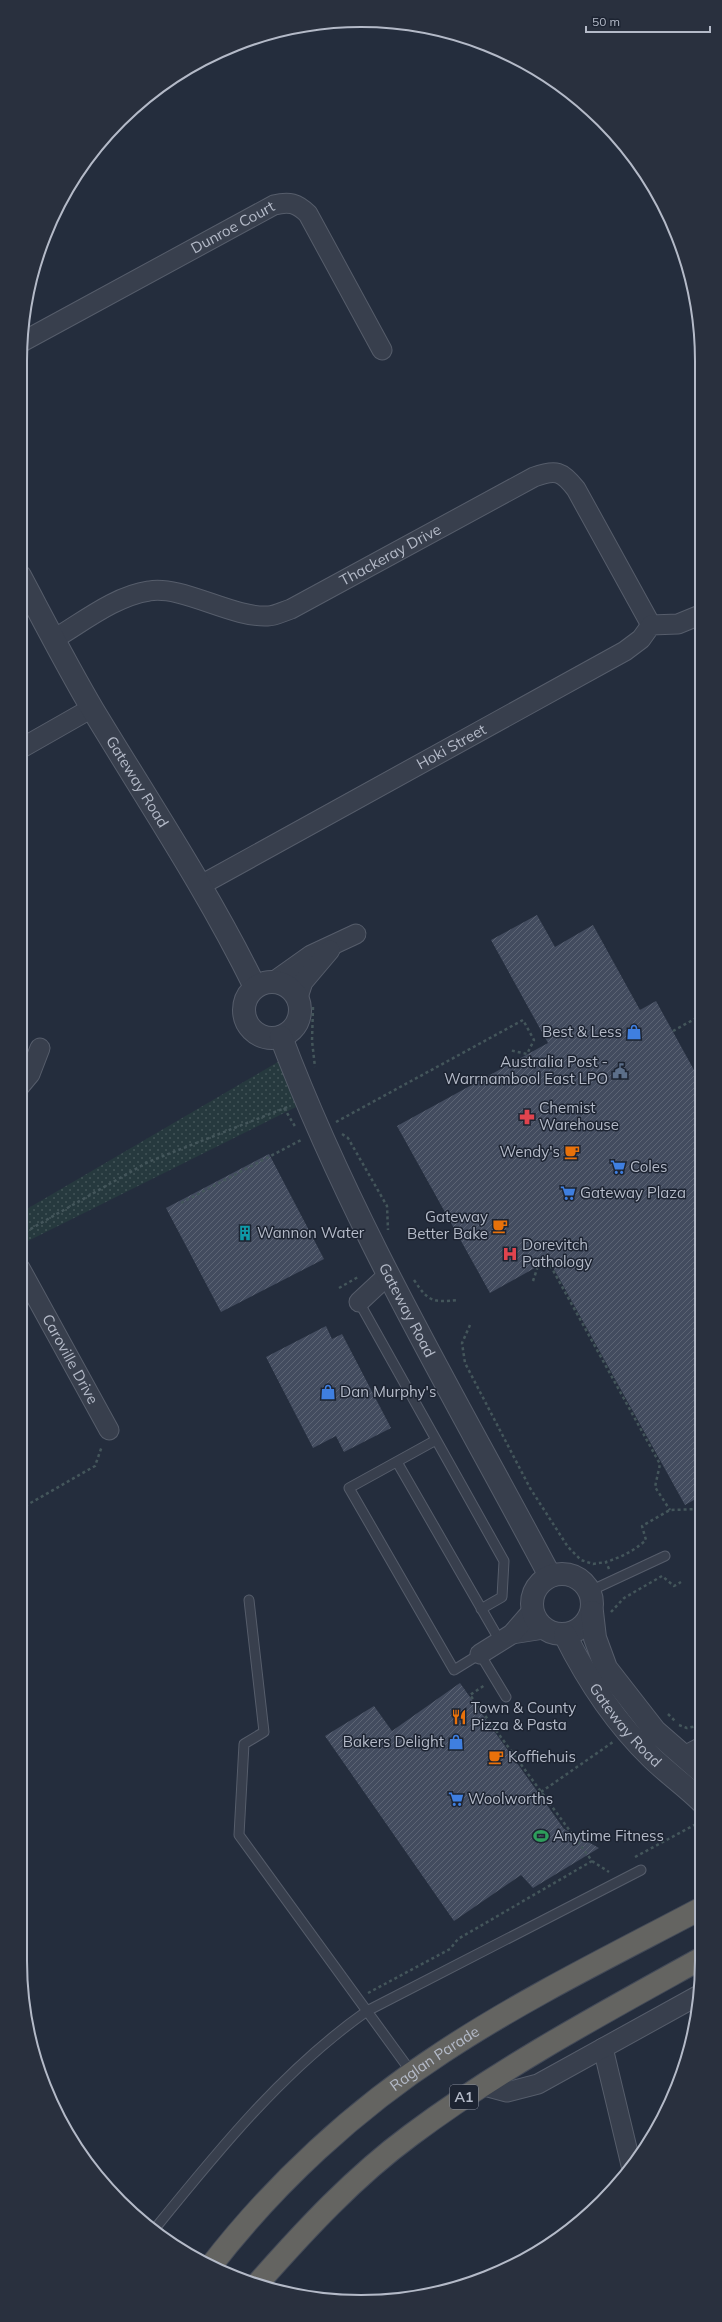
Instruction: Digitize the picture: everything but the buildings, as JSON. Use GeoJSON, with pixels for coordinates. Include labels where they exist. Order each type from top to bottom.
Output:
{"type":"FeatureCollection","features":[{"type":"Feature","properties":{"kind":"highway","name":"Raglan Parade"},"geometry":{"type":"LineString","coordinates":[[215,2262],[276,2191],[329,2139],[442,2052],[499,2018],[695,1912]]}},
{"type":"Feature","properties":{"kind":"highway","name":"A1"},"geometry":{"type":"LineString","coordinates":[[261,2279],[306,2228],[356,2182],[410,2136],[481,2085],[598,2016],[695,1962]]}},
{"type":"Feature","properties":{"kind":"street","name":"Dunroe Court"},"geometry":{"type":"LineString","coordinates":[[28,339],[274,205],[294,203],[308,214],[314,223],[382,350]]}},
{"type":"Feature","properties":{"kind":"street","name":"Thackeray Drive"},"geometry":{"type":"LineString","coordinates":[[54,639],[129,595],[151,590],[175,593],[242,613],[269,617],[291,608],[534,477],[550,471],[565,476],[576,489],[650,624]]}},
{"type":"Feature","properties":{"kind":"street","name":"Gateway Road"},"geometry":{"type":"LineString","coordinates":[[27,589],[92,708],[201,885],[235,946],[264,984]]}},
{"type":"Feature","properties":{"kind":"street"},"geometry":{"type":"LineString","coordinates":[[650,624],[678,624],[695,617]]}},
{"type":"Feature","properties":{"kind":"street","name":"Hoki Street"},"geometry":{"type":"LineString","coordinates":[[201,885],[625,652],[641,639],[650,624]]}},
{"type":"Feature","properties":{"kind":"street"},"geometry":{"type":"LineString","coordinates":[[27,745],[92,708]]}},
{"type":"Feature","properties":{"kind":"street"},"geometry":{"type":"LineString","coordinates":[[336,943],[300,990],[301,1010],[297,1024],[288,1034],[274,1038],[258,1034],[247,1023],[245,1016],[246,1000],[264,984],[312,955],[336,943],[356,934]]}},
{"type":"Feature","properties":{"kind":"street"},"geometry":{"type":"LineString","coordinates":[[264,984],[288,986],[300,990]]}},
{"type":"Feature","properties":{"kind":"street","name":"Gateway Road"},"geometry":{"type":"LineString","coordinates":[[281,1036],[318,1132],[389,1274],[550,1576]]}},
{"type":"Feature","properties":{"kind":"street"},"geometry":{"type":"LineString","coordinates":[[27,1078],[30,1074],[40,1048]]}},
{"type":"Feature","properties":{"kind":"street"},"geometry":{"type":"LineString","coordinates":[[359,1302],[389,1274]]}},
{"type":"Feature","properties":{"kind":"street","name":"Caroville Drive"},"geometry":{"type":"LineString","coordinates":[[27,1281],[109,1430]]}},
{"type":"Feature","properties":{"kind":"street"},"geometry":{"type":"LineString","coordinates":[[359,1302],[400,1295]]}},
{"type":"Feature","properties":{"kind":"street"},"geometry":{"type":"LineString","coordinates":[[506,1638],[554,1632],[577,1631],[586,1623],[597,1606],[577,1578],[559,1574],[550,1576],[541,1581],[534,1590],[531,1600],[532,1611],[536,1622],[554,1632]]}},
{"type":"Feature","properties":{"kind":"street","name":"Gateway Road"},"geometry":{"type":"LineString","coordinates":[[597,1606],[595,1638],[606,1668],[655,1731],[695,1766]]}},
{"type":"Feature","properties":{"kind":"street"},"geometry":{"type":"LineString","coordinates":[[480,1654],[506,1638],[532,1611]]}},
{"type":"Feature","properties":{"kind":"street","name":"Gateway Road"},"geometry":{"type":"LineString","coordinates":[[554,1632],[627,1731],[652,1758],[695,1796]]}},
{"type":"Feature","properties":{"kind":"street"},"geometry":{"type":"LineString","coordinates":[[481,2085],[507,2092],[525,2088],[603,2048],[693,1999]]}},
{"type":"Feature","properties":{"kind":"street"},"geometry":{"type":"LineString","coordinates":[[603,2048],[630,2159]]}},
{"type":"Feature","properties":{"kind":"lane"},"geometry":{"type":"LineString","coordinates":[[359,1302],[504,1561],[502,1597],[481,1609]]}},
{"type":"Feature","properties":{"kind":"lane"},"geometry":{"type":"LineString","coordinates":[[436,1440],[349,1488],[454,1670],[480,1654],[506,1697]]}},
{"type":"Feature","properties":{"kind":"lane"},"geometry":{"type":"LineString","coordinates":[[397,1462],[481,1609],[506,1638]]}},
{"type":"Feature","properties":{"kind":"lane"},"geometry":{"type":"LineString","coordinates":[[597,1606],[615,1579],[665,1556]]}},
{"type":"Feature","properties":{"kind":"lane"},"geometry":{"type":"LineString","coordinates":[[249,1600],[264,1732],[244,1744],[239,1835],[413,2074]]}},
{"type":"Feature","properties":{"kind":"lane"},"geometry":{"type":"LineString","coordinates":[[680,1752],[695,1744]]}},
{"type":"Feature","properties":{"kind":"lane"},"geometry":{"type":"LineString","coordinates":[[157,2225],[206,2164],[309,2055],[367,2011],[641,1870]]}},
{"type":"Feature","properties":{"kind":"path"},"geometry":{"type":"LineString","coordinates":[[300,990],[314,986],[312,1042],[315,1071]]}},
{"type":"Feature","properties":{"kind":"path"},"geometry":{"type":"LineString","coordinates":[[673,1032],[695,1019]]}},
{"type":"Feature","properties":{"kind":"path"},"geometry":{"type":"LineString","coordinates":[[181,1203],[318,1132],[523,1020],[534,1040],[527,1054],[510,1050]]}},
{"type":"Feature","properties":{"kind":"path"},"geometry":{"type":"LineString","coordinates":[[27,1231],[148,1162],[305,1099]]}},
{"type":"Feature","properties":{"kind":"path"},"geometry":{"type":"LineString","coordinates":[[284,1108],[318,1132],[348,1138],[387,1206],[388,1234]]}},
{"type":"Feature","properties":{"kind":"path"},"geometry":{"type":"LineString","coordinates":[[533,1282],[538,1266],[549,1263],[660,1464],[655,1487],[670,1510]]}},
{"type":"Feature","properties":{"kind":"path"},"geometry":{"type":"LineString","coordinates":[[412,1276],[425,1296],[441,1302],[458,1300]]}},
{"type":"Feature","properties":{"kind":"path"},"geometry":{"type":"LineString","coordinates":[[470,1325],[462,1343],[465,1363],[530,1488],[568,1547],[581,1560],[593,1564],[606,1562],[639,1547],[646,1540],[642,1526],[670,1510],[695,1509]]}},
{"type":"Feature","properties":{"kind":"path"},"geometry":{"type":"LineString","coordinates":[[27,1505],[95,1466],[109,1430]]}},
{"type":"Feature","properties":{"kind":"path"},"geometry":{"type":"LineString","coordinates":[[606,1562],[624,1598]]}},
{"type":"Feature","properties":{"kind":"path"},"geometry":{"type":"LineString","coordinates":[[597,1606],[624,1598],[662,1576],[674,1586],[681,1582]]}},
{"type":"Feature","properties":{"kind":"path"},"geometry":{"type":"LineString","coordinates":[[495,1678],[470,1695],[492,1727],[592,1861],[609,1872],[615,1869]]}},
{"type":"Feature","properties":{"kind":"path"},"geometry":{"type":"LineString","coordinates":[[663,1709],[680,1726],[695,1728]]}},
{"type":"Feature","properties":{"kind":"path"},"geometry":{"type":"LineString","coordinates":[[541,1792],[602,1750]]}},
{"type":"Feature","properties":{"kind":"path"},"geometry":{"type":"LineString","coordinates":[[634,1858],[695,1825]]}},
{"type":"Feature","properties":{"kind":"path"},"geometry":{"type":"LineString","coordinates":[[358,1999],[450,1949],[458,1939],[592,1861]]}},
{"type":"Feature","properties":{"kind":"green space"},"geometry":{"type":"Polygon","coordinates":[[[288,1056],[306,1102],[27,1242],[27,1209],[288,1056]]]}},
{"type":"Feature","properties":{"kind":"place","name":"Best & Less"},"geometry":{"type":"Point","coordinates":[634,1032]}},
{"type":"Feature","properties":{"kind":"place","name":"Australia Post - Warrnambool East LPO"},"geometry":{"type":"Point","coordinates":[620,1071]}},
{"type":"Feature","properties":{"kind":"place","name":"Chemist Warehouse"},"geometry":{"type":"Point","coordinates":[527,1117]}},
{"type":"Feature","properties":{"kind":"place","name":"Wendy's"},"geometry":{"type":"Point","coordinates":[572,1152]}},
{"type":"Feature","properties":{"kind":"place","name":"Coles"},"geometry":{"type":"Point","coordinates":[618,1167]}},
{"type":"Feature","properties":{"kind":"place","name":"Gateway Plaza"},"geometry":{"type":"Point","coordinates":[568,1193]}},
{"type":"Feature","properties":{"kind":"place","name":"Gateway Better Bake"},"geometry":{"type":"Point","coordinates":[500,1226]}},
{"type":"Feature","properties":{"kind":"place","name":"Wannon Water"},"geometry":{"type":"Point","coordinates":[245,1233]}},
{"type":"Feature","properties":{"kind":"place","name":"Dorevitch Pathology"},"geometry":{"type":"Point","coordinates":[510,1254]}},
{"type":"Feature","properties":{"kind":"place","name":"Dan Murphy's"},"geometry":{"type":"Point","coordinates":[328,1392]}},
{"type":"Feature","properties":{"kind":"place","name":"Town & County Pizza & Pasta"},"geometry":{"type":"Point","coordinates":[459,1717]}},
{"type":"Feature","properties":{"kind":"place","name":"Bakers Delight"},"geometry":{"type":"Point","coordinates":[456,1742]}},
{"type":"Feature","properties":{"kind":"place","name":"Koffiehuis"},"geometry":{"type":"Point","coordinates":[496,1757]}},
{"type":"Feature","properties":{"kind":"place","name":"Woolworths"},"geometry":{"type":"Point","coordinates":[456,1799]}},
{"type":"Feature","properties":{"kind":"place","name":"Anytime Fitness"},"geometry":{"type":"Point","coordinates":[541,1836]}}]}
